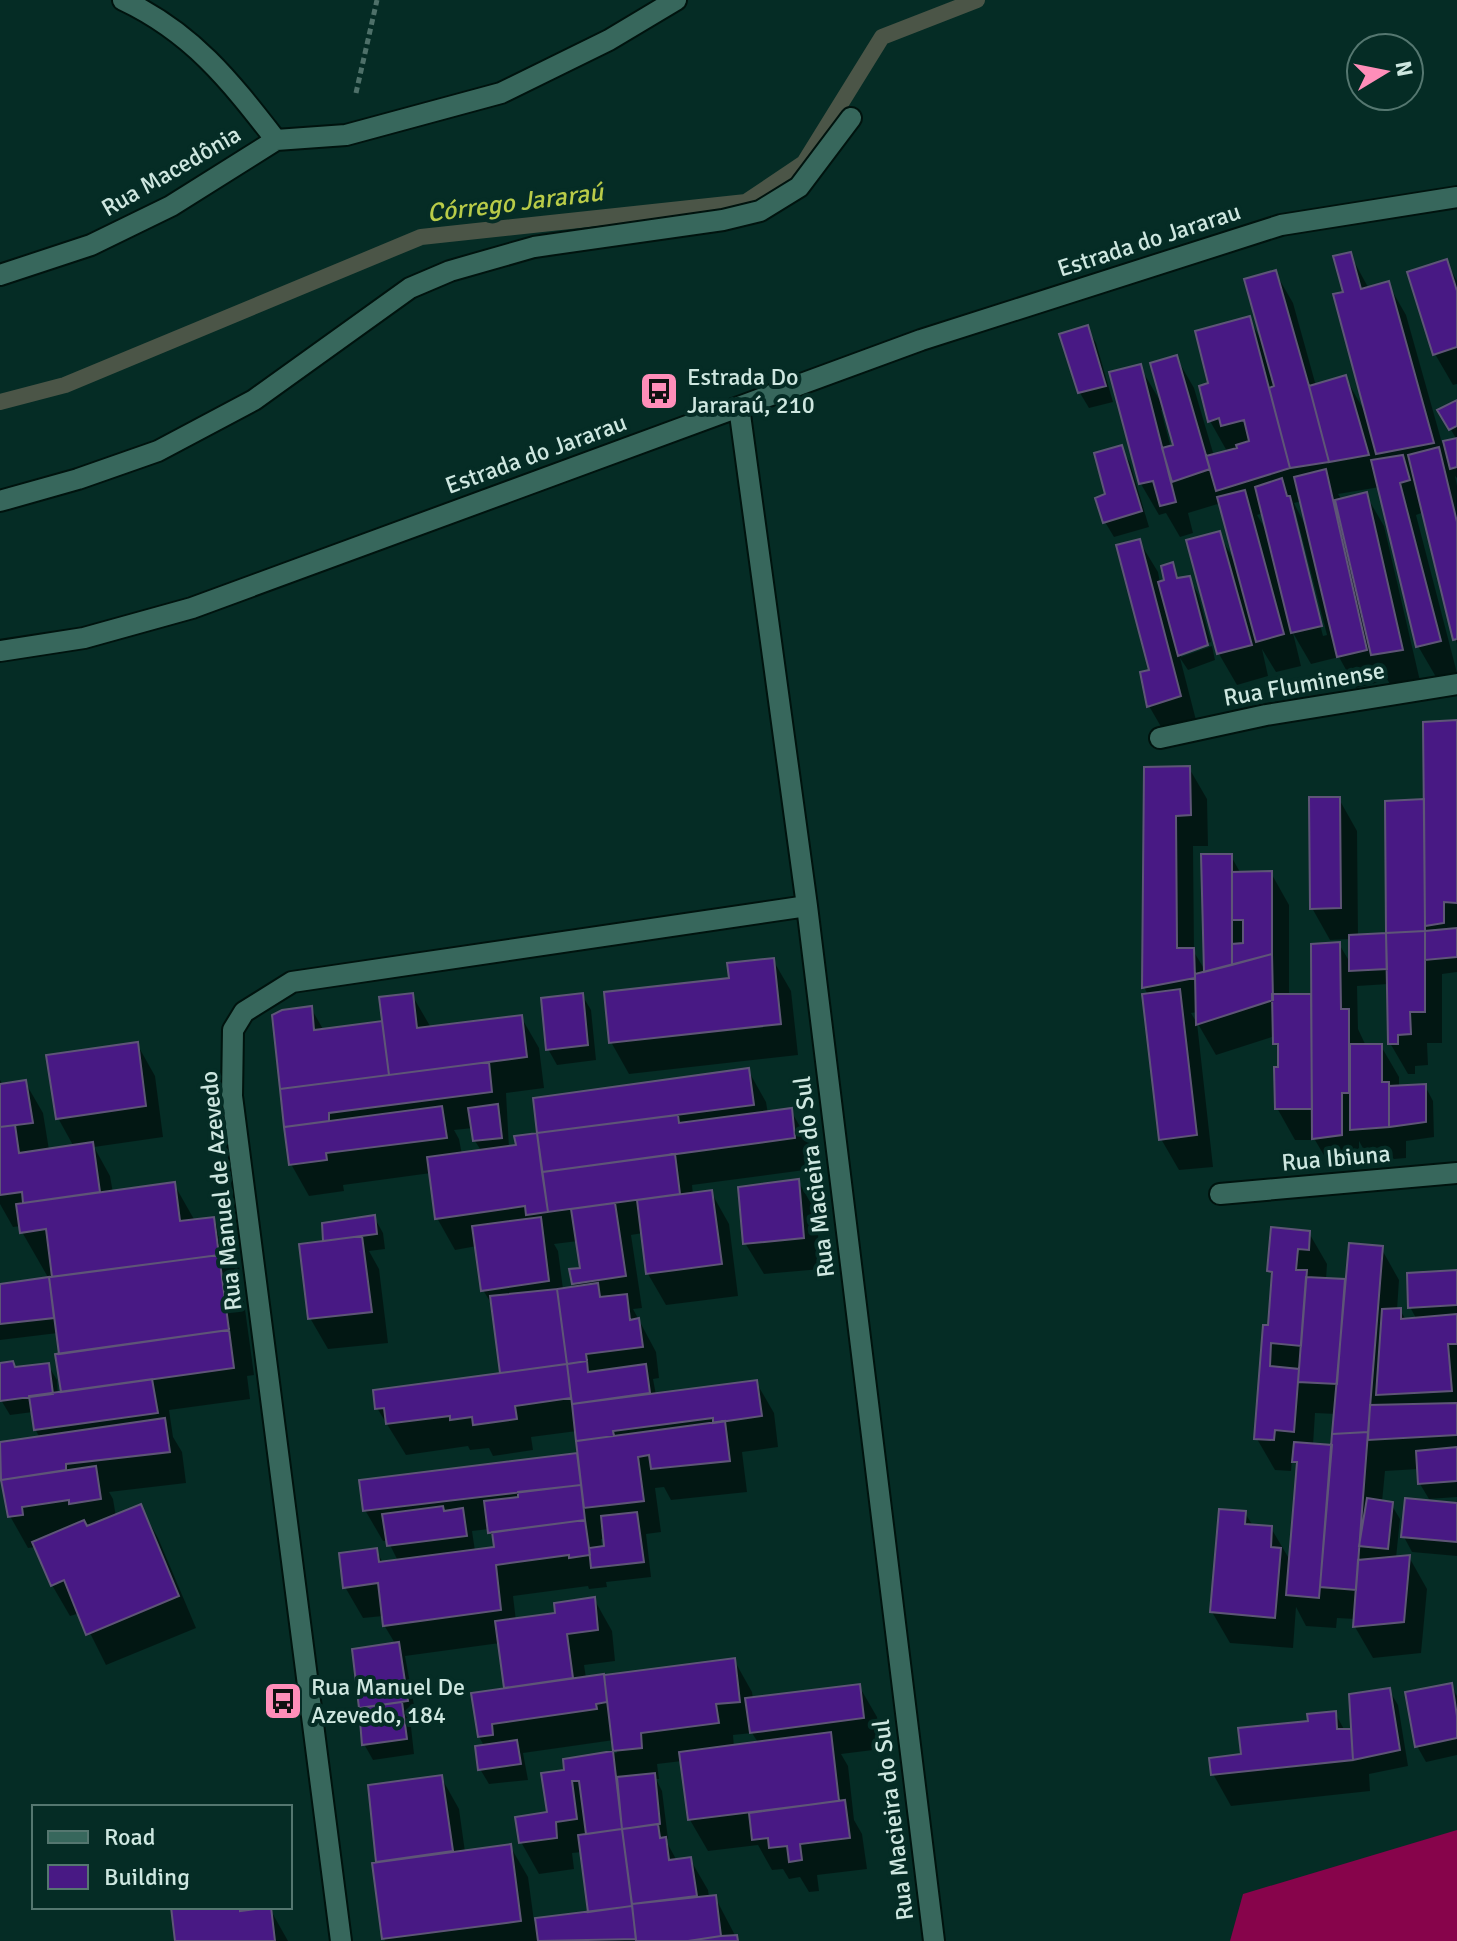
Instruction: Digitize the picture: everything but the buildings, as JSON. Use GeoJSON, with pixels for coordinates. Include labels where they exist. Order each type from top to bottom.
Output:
{"type":"FeatureCollection","features":[{"type":"Feature","properties":{"kind":"street"},"geometry":{"type":"LineString","coordinates":[[123,0],[192,42],[232,83],[276,140],[346,135],[501,93],[609,40],[676,0]]}},
{"type":"Feature","properties":{"kind":"street"},"geometry":{"type":"LineString","coordinates":[[0,501],[78,479],[158,451],[254,400],[410,288],[450,271],[534,247],[723,220],[760,211],[799,187],[851,118]]}},
{"type":"Feature","properties":{"kind":"street","name":"Rua Macedônia"},"geometry":{"type":"LineString","coordinates":[[0,275],[91,245],[171,206],[276,140]]}},
{"type":"Feature","properties":{"kind":"street","name":"Estrada do Jararau"},"geometry":{"type":"LineString","coordinates":[[0,651],[84,638],[192,608],[921,340],[1281,225],[1457,197]]}},
{"type":"Feature","properties":{"kind":"street","name":"Rua Macieira do Sul"},"geometry":{"type":"LineString","coordinates":[[739,407],[807,906],[934,1941]]}},
{"type":"Feature","properties":{"kind":"street","name":"Rua Fluminense"},"geometry":{"type":"LineString","coordinates":[[1160,738],[1266,715],[1457,684]]}},
{"type":"Feature","properties":{"kind":"street","name":"Rua Manuel de Azevedo"},"geometry":{"type":"LineString","coordinates":[[341,1941],[232,1096],[233,1030],[244,1012],[292,982],[807,906]]}},
{"type":"Feature","properties":{"kind":"street","name":"Rua Ibiuna"},"geometry":{"type":"LineString","coordinates":[[1220,1194],[1457,1173]]}},
{"type":"Feature","properties":{"kind":"path"},"geometry":{"type":"LineString","coordinates":[[346,135],[377,0]]}},
{"type":"Feature","properties":{"kind":"shaded area"},"geometry":{"type":"Polygon","coordinates":[[[1457,1830],[1457,1941],[1230,1941],[1243,1894],[1457,1830]]]}},
{"type":"Feature","properties":{"kind":"waterway","name":"Córrego Jararaú"},"geometry":{"type":"LineString","coordinates":[[0,402],[65,385],[421,237],[746,202],[804,163],[882,37],[977,0]]}},
{"type":"Feature","properties":{"kind":"place","name":"Estrada Do Jararaú, 210"},"geometry":{"type":"Point","coordinates":[659,391]}},
{"type":"Feature","properties":{"kind":"place","name":"Rua Manuel De Azevedo, 184"},"geometry":{"type":"Point","coordinates":[283,1701]}}]}
